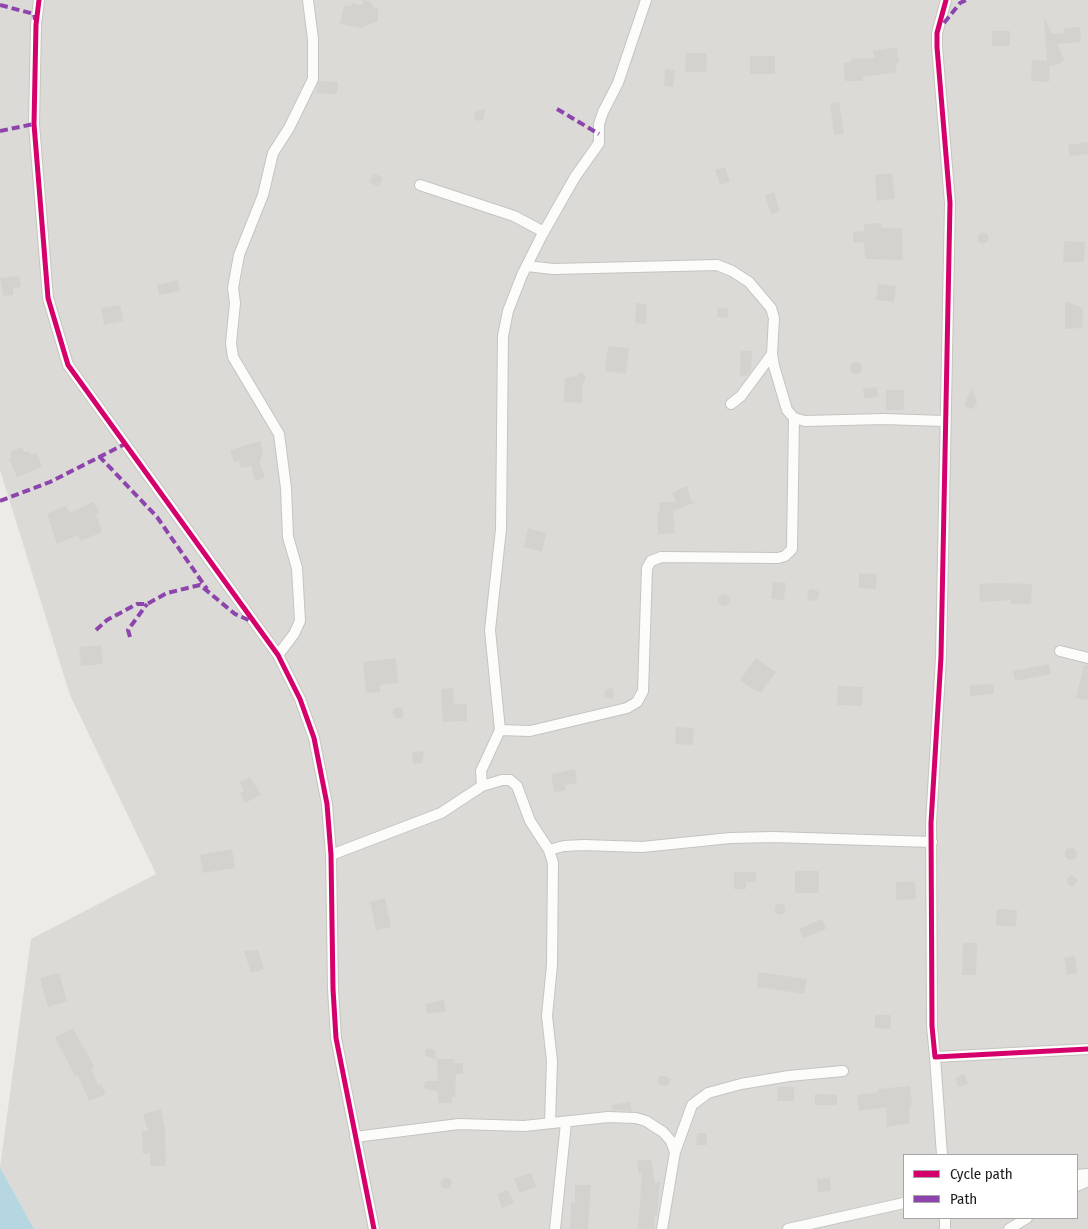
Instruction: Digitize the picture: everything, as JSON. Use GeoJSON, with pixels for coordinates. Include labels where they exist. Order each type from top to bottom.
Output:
{"type":"FeatureCollection","features":[{"type":"Feature","properties":{"kind":"street"},"geometry":{"type":"LineString","coordinates":[[40,0],[36,25],[34,124],[48,298],[68,365],[278,655],[300,699],[314,738],[328,804],[331,855],[332,989],[336,1038],[374,1229]]}},
{"type":"Feature","properties":{"kind":"street"},"geometry":{"type":"LineString","coordinates":[[278,655],[294,634],[300,622],[297,568],[288,537],[286,488],[279,434],[236,366],[233,358],[231,343],[235,303],[233,288],[239,255],[263,195],[273,154],[289,128],[313,79],[313,39],[308,0]]}},
{"type":"Feature","properties":{"kind":"street"},"geometry":{"type":"LineString","coordinates":[[482,786],[482,771],[500,730],[490,630],[501,529],[503,336],[508,311],[526,266],[544,232],[575,178],[599,144],[603,112],[618,83],[646,0]]}},
{"type":"Feature","properties":{"kind":"street"},"geometry":{"type":"LineString","coordinates":[[942,1154],[932,1019],[932,842],[940,657],[944,421],[947,395],[945,339],[950,203],[937,33],[946,0]]}},
{"type":"Feature","properties":{"kind":"street"},"geometry":{"type":"LineString","coordinates":[[420,185],[514,216],[544,232]]}},
{"type":"Feature","properties":{"kind":"street"},"geometry":{"type":"LineString","coordinates":[[500,730],[530,731],[627,708],[637,702],[644,691],[647,568],[651,561],[661,557],[778,558],[785,556],[792,549],[794,418],[788,410],[781,392],[772,354],[774,324],[771,308],[749,282],[732,271],[717,265],[553,269],[526,266]]}},
{"type":"Feature","properties":{"kind":"street"},"geometry":{"type":"LineString","coordinates":[[731,404],[741,396],[772,354]]}},
{"type":"Feature","properties":{"kind":"street"},"geometry":{"type":"LineString","coordinates":[[794,418],[805,421],[884,419],[944,421]]}},
{"type":"Feature","properties":{"kind":"street"},"geometry":{"type":"LineString","coordinates":[[1060,651],[1088,658]]}},
{"type":"Feature","properties":{"kind":"street"},"geometry":{"type":"LineString","coordinates":[[331,855],[441,813],[482,786],[502,780],[510,780],[516,786],[530,822],[549,850],[553,863],[552,965],[547,1006],[552,1061],[550,1123]]}},
{"type":"Feature","properties":{"kind":"street"},"geometry":{"type":"LineString","coordinates":[[549,850],[564,846],[642,846],[730,838],[773,837],[932,842]]}},
{"type":"Feature","properties":{"kind":"street"},"geometry":{"type":"LineString","coordinates":[[935,1057],[1088,1049]]}},
{"type":"Feature","properties":{"kind":"street"},"geometry":{"type":"LineString","coordinates":[[662,1229],[675,1152],[692,1105],[708,1093],[731,1086],[789,1076],[843,1071]]}},
{"type":"Feature","properties":{"kind":"street"},"geometry":{"type":"LineString","coordinates":[[356,1137],[459,1124],[524,1126],[608,1117],[636,1118],[646,1121],[663,1132],[671,1140],[675,1152]]}},
{"type":"Feature","properties":{"kind":"street"},"geometry":{"type":"LineString","coordinates":[[555,1229],[566,1123]]}},
{"type":"Feature","properties":{"kind":"street"},"geometry":{"type":"LineString","coordinates":[[788,1229],[903,1203]]}},
{"type":"Feature","properties":{"kind":"street"},"geometry":{"type":"LineString","coordinates":[[1009,1229],[1025,1219]]}},
{"type":"Feature","properties":{"kind":"shaded area"},"geometry":{"type":"Polygon","coordinates":[[[0,0],[1088,0],[1088,1229],[34,1229],[0,1167],[31,939],[156,874],[70,695],[0,470],[0,0]]]}},
{"type":"Feature","properties":{"kind":"water"},"geometry":{"type":"Polygon","coordinates":[[[0,1167],[34,1229],[0,1229],[0,1167]]]}},
{"type":"Feature","properties":{"kind":"building"},"geometry":{"type":"Polygon","coordinates":[[[363,0],[371,2],[374,8],[378,8],[378,21],[361,28],[340,24],[344,5],[351,7],[352,3],[362,5],[363,0]]]}},
{"type":"Feature","properties":{"kind":"building"},"geometry":{"type":"Polygon","coordinates":[[[1044,18],[1052,34],[1064,33],[1064,28],[1080,27],[1081,42],[1057,44],[1064,60],[1060,64],[1050,66],[1049,82],[1031,81],[1032,60],[1047,61],[1044,18]]]}},
{"type":"Feature","properties":{"kind":"building"},"geometry":{"type":"Polygon","coordinates":[[[992,31],[1010,31],[1010,46],[992,46],[992,31]]]}},
{"type":"Feature","properties":{"kind":"building"},"geometry":{"type":"Polygon","coordinates":[[[897,47],[899,63],[895,63],[897,72],[863,77],[863,81],[845,81],[844,63],[851,62],[851,59],[875,58],[873,51],[897,47]]]}},
{"type":"Feature","properties":{"kind":"building"},"geometry":{"type":"Polygon","coordinates":[[[686,53],[707,53],[706,72],[685,72],[686,53]]]}},
{"type":"Feature","properties":{"kind":"building"},"geometry":{"type":"Polygon","coordinates":[[[750,56],[775,56],[775,74],[750,74],[750,56]]]}},
{"type":"Feature","properties":{"kind":"building"},"geometry":{"type":"Polygon","coordinates":[[[665,69],[675,70],[673,87],[664,86],[665,69]]]}},
{"type":"Feature","properties":{"kind":"building"},"geometry":{"type":"Polygon","coordinates":[[[319,81],[338,82],[337,94],[316,93],[319,81]]]}},
{"type":"Feature","properties":{"kind":"building"},"geometry":{"type":"Polygon","coordinates":[[[839,102],[844,134],[834,135],[830,104],[839,102]]]}},
{"type":"Feature","properties":{"kind":"building"},"geometry":{"type":"Polygon","coordinates":[[[485,109],[483,120],[478,121],[474,119],[475,112],[485,109]]]}},
{"type":"Feature","properties":{"kind":"building"},"geometry":{"type":"Polygon","coordinates":[[[1088,142],[1088,154],[1070,156],[1068,145],[1088,142]]]}},
{"type":"Feature","properties":{"kind":"building"},"geometry":{"type":"Polygon","coordinates":[[[725,167],[730,182],[720,185],[715,170],[725,167]]]}},
{"type":"Feature","properties":{"kind":"building"},"geometry":{"type":"Polygon","coordinates":[[[374,173],[383,178],[378,187],[369,182],[374,173]]]}},
{"type":"Feature","properties":{"kind":"building"},"geometry":{"type":"Polygon","coordinates":[[[892,173],[895,199],[877,201],[875,175],[892,173]]]}},
{"type":"Feature","properties":{"kind":"building"},"geometry":{"type":"Polygon","coordinates":[[[774,192],[780,212],[771,214],[765,195],[774,192]]]}},
{"type":"Feature","properties":{"kind":"building"},"geometry":{"type":"Polygon","coordinates":[[[881,223],[881,228],[902,228],[903,260],[865,259],[864,242],[853,243],[853,232],[864,231],[864,224],[881,223]]]}},
{"type":"Feature","properties":{"kind":"building"},"geometry":{"type":"Polygon","coordinates":[[[981,233],[985,233],[988,238],[987,242],[981,243],[978,240],[978,236],[981,233]]]}},
{"type":"Feature","properties":{"kind":"building"},"geometry":{"type":"Polygon","coordinates":[[[1064,241],[1085,242],[1084,262],[1063,262],[1064,241]]]}},
{"type":"Feature","properties":{"kind":"building"},"geometry":{"type":"Polygon","coordinates":[[[19,276],[21,287],[13,288],[13,295],[3,296],[0,278],[19,276]]]}},
{"type":"Feature","properties":{"kind":"building"},"geometry":{"type":"Polygon","coordinates":[[[178,280],[180,291],[159,295],[157,285],[178,280]]]}},
{"type":"Feature","properties":{"kind":"building"},"geometry":{"type":"Polygon","coordinates":[[[878,284],[896,286],[894,302],[876,300],[878,284]]]}},
{"type":"Feature","properties":{"kind":"building"},"geometry":{"type":"Polygon","coordinates":[[[1065,301],[1083,308],[1082,328],[1065,329],[1065,301]]]}},
{"type":"Feature","properties":{"kind":"building"},"geometry":{"type":"Polygon","coordinates":[[[636,303],[647,304],[646,324],[635,323],[636,303]]]}},
{"type":"Feature","properties":{"kind":"building"},"geometry":{"type":"Polygon","coordinates":[[[120,305],[123,321],[104,325],[101,308],[120,305]]]}},
{"type":"Feature","properties":{"kind":"building"},"geometry":{"type":"Polygon","coordinates":[[[717,307],[728,308],[728,318],[717,317],[717,307]]]}},
{"type":"Feature","properties":{"kind":"building"},"geometry":{"type":"Polygon","coordinates":[[[608,346],[629,348],[626,374],[605,371],[608,346]]]}},
{"type":"Feature","properties":{"kind":"building"},"geometry":{"type":"Polygon","coordinates":[[[741,351],[752,351],[751,371],[747,376],[740,375],[741,351]]]}},
{"type":"Feature","properties":{"kind":"building"},"geometry":{"type":"Polygon","coordinates":[[[854,362],[858,362],[862,368],[858,374],[854,374],[850,370],[850,366],[854,362]]]}},
{"type":"Feature","properties":{"kind":"building"},"geometry":{"type":"Polygon","coordinates":[[[580,372],[585,375],[586,379],[582,384],[582,403],[564,402],[565,378],[576,376],[580,372]]]}},
{"type":"Feature","properties":{"kind":"building"},"geometry":{"type":"Polygon","coordinates":[[[877,387],[878,397],[864,398],[863,388],[877,387]]]}},
{"type":"Feature","properties":{"kind":"building"},"geometry":{"type":"Polygon","coordinates":[[[972,388],[977,403],[971,409],[966,407],[965,403],[972,388]]]}},
{"type":"Feature","properties":{"kind":"building"},"geometry":{"type":"Polygon","coordinates":[[[886,390],[904,390],[904,410],[886,410],[886,390]]]}},
{"type":"Feature","properties":{"kind":"building"},"geometry":{"type":"Polygon","coordinates":[[[260,441],[263,450],[260,463],[265,478],[255,481],[251,466],[241,468],[239,461],[234,463],[230,450],[260,441]]]}},
{"type":"Feature","properties":{"kind":"building"},"geometry":{"type":"Polygon","coordinates":[[[22,447],[24,452],[29,452],[31,455],[37,453],[42,467],[17,477],[9,459],[12,457],[10,452],[22,447]]]}},
{"type":"Feature","properties":{"kind":"building"},"geometry":{"type":"Polygon","coordinates":[[[687,486],[691,501],[696,502],[673,511],[675,533],[658,534],[657,513],[660,513],[659,502],[676,502],[672,493],[687,486]]]}},
{"type":"Feature","properties":{"kind":"building"},"geometry":{"type":"Polygon","coordinates":[[[93,502],[100,513],[96,514],[102,532],[80,541],[78,535],[57,544],[47,514],[66,506],[70,513],[93,502]]]}},
{"type":"Feature","properties":{"kind":"building"},"geometry":{"type":"Polygon","coordinates":[[[528,528],[546,533],[542,552],[524,547],[528,528]]]}},
{"type":"Feature","properties":{"kind":"building"},"geometry":{"type":"Polygon","coordinates":[[[859,573],[877,574],[876,589],[859,588],[859,573]]]}},
{"type":"Feature","properties":{"kind":"building"},"geometry":{"type":"Polygon","coordinates":[[[773,582],[786,583],[784,600],[771,599],[773,582]]]}},
{"type":"Feature","properties":{"kind":"building"},"geometry":{"type":"Polygon","coordinates":[[[979,584],[1032,584],[1031,604],[1011,604],[1011,600],[980,602],[979,584]]]}},
{"type":"Feature","properties":{"kind":"building"},"geometry":{"type":"Polygon","coordinates":[[[813,589],[819,595],[813,601],[807,595],[813,589]]]}},
{"type":"Feature","properties":{"kind":"building"},"geometry":{"type":"Polygon","coordinates":[[[722,594],[726,594],[730,600],[726,606],[722,606],[718,602],[718,598],[722,594]]]}},
{"type":"Feature","properties":{"kind":"building"},"geometry":{"type":"Polygon","coordinates":[[[101,645],[103,664],[81,666],[79,647],[101,645]]]}},
{"type":"Feature","properties":{"kind":"building"},"geometry":{"type":"Polygon","coordinates":[[[396,658],[398,683],[380,685],[380,692],[366,693],[363,662],[396,658]]]}},
{"type":"Feature","properties":{"kind":"building"},"geometry":{"type":"Polygon","coordinates":[[[756,658],[776,672],[761,692],[754,690],[740,680],[756,658]]]}},
{"type":"Feature","properties":{"kind":"building"},"geometry":{"type":"Polygon","coordinates":[[[1049,664],[1051,674],[1015,681],[1013,671],[1049,664]]]}},
{"type":"Feature","properties":{"kind":"building"},"geometry":{"type":"Polygon","coordinates":[[[1084,665],[1088,665],[1088,700],[1076,698],[1084,665]]]}},
{"type":"Feature","properties":{"kind":"building"},"geometry":{"type":"Polygon","coordinates":[[[994,684],[994,694],[970,696],[970,685],[994,684]]]}},
{"type":"Feature","properties":{"kind":"building"},"geometry":{"type":"Polygon","coordinates":[[[838,686],[863,687],[862,706],[837,705],[838,686]]]}},
{"type":"Feature","properties":{"kind":"building"},"geometry":{"type":"Polygon","coordinates":[[[613,687],[614,694],[612,700],[604,696],[606,690],[613,687]]]}},
{"type":"Feature","properties":{"kind":"building"},"geometry":{"type":"Polygon","coordinates":[[[453,688],[454,704],[467,704],[467,721],[443,722],[441,689],[453,688]]]}},
{"type":"Feature","properties":{"kind":"building"},"geometry":{"type":"Polygon","coordinates":[[[398,707],[404,713],[398,719],[392,713],[398,707]]]}},
{"type":"Feature","properties":{"kind":"building"},"geometry":{"type":"Polygon","coordinates":[[[676,727],[694,728],[693,745],[675,744],[676,727]]]}},
{"type":"Feature","properties":{"kind":"building"},"geometry":{"type":"Polygon","coordinates":[[[424,751],[422,763],[413,764],[412,752],[424,751]]]}},
{"type":"Feature","properties":{"kind":"building"},"geometry":{"type":"Polygon","coordinates":[[[575,769],[577,783],[565,785],[566,790],[554,793],[551,774],[575,769]]]}},
{"type":"Feature","properties":{"kind":"building"},"geometry":{"type":"Polygon","coordinates":[[[250,777],[261,795],[245,803],[240,793],[244,791],[240,782],[250,777]]]}},
{"type":"Feature","properties":{"kind":"building"},"geometry":{"type":"Polygon","coordinates":[[[1071,848],[1077,854],[1071,860],[1065,854],[1071,848]]]}},
{"type":"Feature","properties":{"kind":"building"},"geometry":{"type":"Polygon","coordinates":[[[232,849],[235,868],[203,873],[200,855],[232,849]]]}},
{"type":"Feature","properties":{"kind":"building"},"geometry":{"type":"Polygon","coordinates":[[[795,871],[819,871],[819,893],[795,893],[795,871]]]}},
{"type":"Feature","properties":{"kind":"building"},"geometry":{"type":"Polygon","coordinates":[[[734,872],[756,872],[756,882],[746,882],[746,889],[734,889],[734,872]]]}},
{"type":"Feature","properties":{"kind":"building"},"geometry":{"type":"Polygon","coordinates":[[[1072,875],[1078,880],[1072,887],[1067,883],[1067,878],[1072,875]]]}},
{"type":"Feature","properties":{"kind":"building"},"geometry":{"type":"Polygon","coordinates":[[[915,881],[916,899],[896,900],[896,882],[915,881]]]}},
{"type":"Feature","properties":{"kind":"building"},"geometry":{"type":"Polygon","coordinates":[[[385,898],[391,927],[376,930],[370,902],[385,898]]]}},
{"type":"Feature","properties":{"kind":"building"},"geometry":{"type":"Polygon","coordinates":[[[778,904],[782,904],[785,909],[784,913],[778,914],[775,911],[775,907],[778,904]]]}},
{"type":"Feature","properties":{"kind":"building"},"geometry":{"type":"Polygon","coordinates":[[[997,909],[1017,910],[1016,927],[996,925],[997,909]]]}},
{"type":"Feature","properties":{"kind":"building"},"geometry":{"type":"Polygon","coordinates":[[[822,919],[826,929],[804,938],[799,929],[822,919]]]}},
{"type":"Feature","properties":{"kind":"building"},"geometry":{"type":"Polygon","coordinates":[[[963,943],[977,943],[976,975],[962,975],[963,943]]]}},
{"type":"Feature","properties":{"kind":"building"},"geometry":{"type":"Polygon","coordinates":[[[258,950],[264,969],[251,973],[244,951],[258,950]]]}},
{"type":"Feature","properties":{"kind":"building"},"geometry":{"type":"Polygon","coordinates":[[[1075,956],[1077,973],[1067,975],[1064,958],[1075,956]]]}},
{"type":"Feature","properties":{"kind":"building"},"geometry":{"type":"Polygon","coordinates":[[[758,972],[807,979],[804,994],[757,987],[758,972]]]}},
{"type":"Feature","properties":{"kind":"building"},"geometry":{"type":"Polygon","coordinates":[[[59,973],[67,1001],[48,1007],[40,978],[59,973]]]}},
{"type":"Feature","properties":{"kind":"building"},"geometry":{"type":"Polygon","coordinates":[[[444,1000],[446,1011],[427,1014],[425,1004],[444,1000]]]}},
{"type":"Feature","properties":{"kind":"building"},"geometry":{"type":"Polygon","coordinates":[[[875,1015],[891,1015],[891,1029],[875,1028],[875,1015]]]}},
{"type":"Feature","properties":{"kind":"building"},"geometry":{"type":"Polygon","coordinates":[[[73,1028],[94,1066],[91,1068],[98,1085],[101,1084],[106,1094],[89,1101],[78,1075],[75,1076],[55,1038],[73,1028]]]}},
{"type":"Feature","properties":{"kind":"building"},"geometry":{"type":"Polygon","coordinates":[[[430,1048],[435,1051],[436,1060],[425,1055],[425,1050],[430,1048]]]}},
{"type":"Feature","properties":{"kind":"building"},"geometry":{"type":"Polygon","coordinates":[[[437,1059],[454,1059],[454,1063],[463,1063],[463,1074],[456,1074],[455,1097],[452,1097],[452,1103],[438,1103],[438,1092],[423,1088],[426,1081],[438,1081],[437,1059]]]}},
{"type":"Feature","properties":{"kind":"building"},"geometry":{"type":"Polygon","coordinates":[[[964,1074],[968,1084],[958,1087],[955,1078],[964,1074]]]}},
{"type":"Feature","properties":{"kind":"building"},"geometry":{"type":"Polygon","coordinates":[[[660,1076],[666,1076],[671,1080],[667,1086],[661,1086],[657,1081],[660,1076]]]}},
{"type":"Feature","properties":{"kind":"building"},"geometry":{"type":"Polygon","coordinates":[[[910,1086],[912,1105],[910,1106],[909,1123],[887,1127],[886,1107],[859,1111],[857,1095],[878,1092],[878,1089],[910,1086]]]}},
{"type":"Feature","properties":{"kind":"building"},"geometry":{"type":"Polygon","coordinates":[[[778,1087],[794,1087],[794,1101],[777,1101],[778,1087]]]}},
{"type":"Feature","properties":{"kind":"building"},"geometry":{"type":"Polygon","coordinates":[[[815,1094],[837,1095],[837,1105],[815,1105],[815,1094]]]}},
{"type":"Feature","properties":{"kind":"building"},"geometry":{"type":"Polygon","coordinates":[[[630,1102],[632,1111],[612,1110],[611,1105],[630,1102]]]}},
{"type":"Feature","properties":{"kind":"building"},"geometry":{"type":"Polygon","coordinates":[[[161,1109],[165,1130],[166,1166],[150,1166],[150,1153],[143,1154],[142,1131],[148,1131],[143,1114],[161,1109]]]}},
{"type":"Feature","properties":{"kind":"building"},"geometry":{"type":"Polygon","coordinates":[[[697,1133],[707,1133],[707,1145],[696,1145],[697,1133]]]}},
{"type":"Feature","properties":{"kind":"building"},"geometry":{"type":"Polygon","coordinates":[[[651,1159],[655,1183],[660,1182],[657,1216],[654,1216],[655,1229],[638,1229],[642,1173],[639,1174],[637,1161],[651,1159]]]}},
{"type":"Feature","properties":{"kind":"building"},"geometry":{"type":"Polygon","coordinates":[[[531,1173],[536,1187],[519,1193],[514,1178],[531,1173]]]}},
{"type":"Feature","properties":{"kind":"building"},"geometry":{"type":"Polygon","coordinates":[[[444,1178],[448,1178],[451,1183],[450,1187],[444,1188],[441,1185],[441,1181],[444,1178]]]}},
{"type":"Feature","properties":{"kind":"building"},"geometry":{"type":"Polygon","coordinates":[[[830,1178],[831,1191],[818,1192],[817,1179],[830,1178]]]}},
{"type":"Feature","properties":{"kind":"building"},"geometry":{"type":"Polygon","coordinates":[[[575,1185],[591,1185],[588,1229],[570,1229],[571,1202],[575,1202],[575,1185]]]}},
{"type":"Feature","properties":{"kind":"building"},"geometry":{"type":"Polygon","coordinates":[[[508,1190],[514,1203],[502,1208],[497,1194],[508,1190]]]}},
{"type":"Feature","properties":{"kind":"marked path"},"geometry":{"type":"LineString","coordinates":[[944,23],[960,3],[966,0]]}},
{"type":"Feature","properties":{"kind":"marked path"},"geometry":{"type":"LineString","coordinates":[[0,5],[34,14],[35,20]]}},
{"type":"Feature","properties":{"kind":"marked path"},"geometry":{"type":"LineString","coordinates":[[557,109],[599,134]]}},
{"type":"Feature","properties":{"kind":"marked path"},"geometry":{"type":"LineString","coordinates":[[0,131],[34,124]]}},
{"type":"Feature","properties":{"kind":"marked path"},"geometry":{"type":"LineString","coordinates":[[0,501],[50,482],[125,444]]}},
{"type":"Feature","properties":{"kind":"marked path"},"geometry":{"type":"LineString","coordinates":[[99,456],[157,517],[207,589]]}},
{"type":"Feature","properties":{"kind":"marked path"},"geometry":{"type":"LineString","coordinates":[[96,630],[107,620],[137,604],[147,604],[167,593],[200,585],[235,614],[251,621]]}},
{"type":"Feature","properties":{"kind":"marked path"},"geometry":{"type":"LineString","coordinates":[[130,637],[128,630],[147,604]]}},
{"type":"Feature","properties":{"kind":"cycle path"},"geometry":{"type":"LineString","coordinates":[[39,0],[36,25],[34,124],[48,298],[68,365],[278,655],[300,699],[314,738],[327,804],[331,855],[333,989],[336,1038],[374,1229]]}},
{"type":"Feature","properties":{"kind":"cycle path"},"geometry":{"type":"LineString","coordinates":[[946,0],[937,33],[950,203],[941,657],[931,823],[932,1026],[935,1057],[1088,1049]]}}]}
